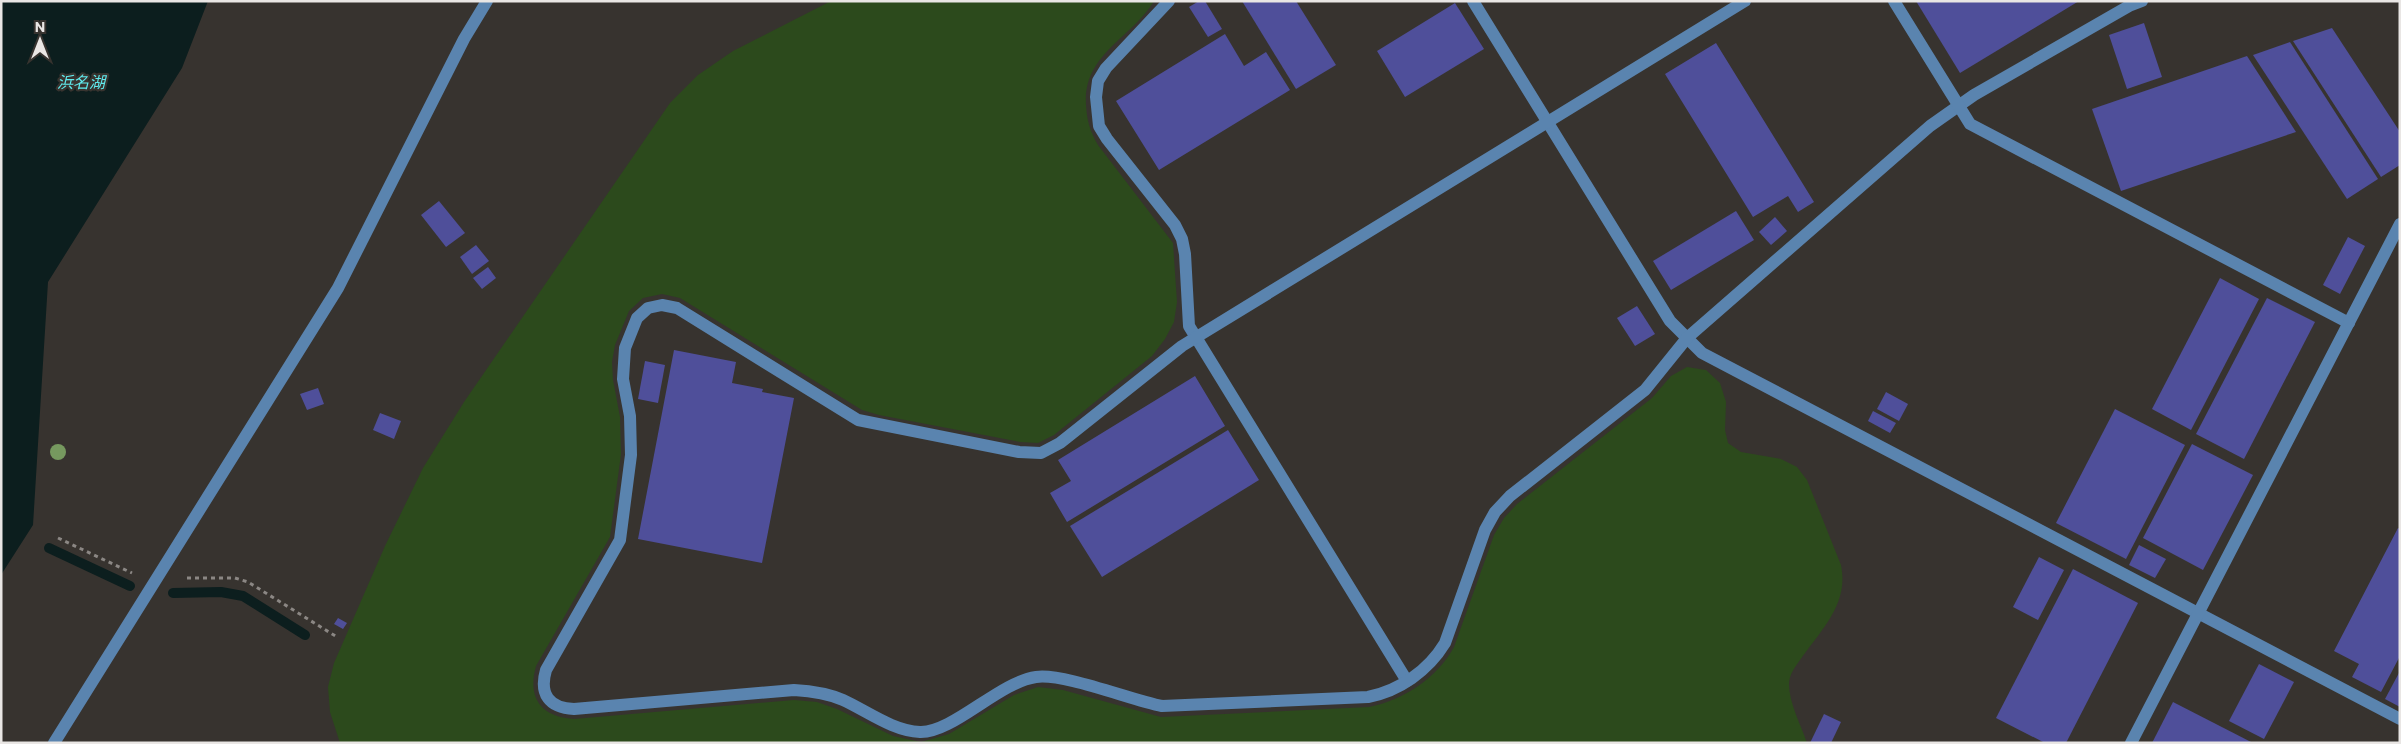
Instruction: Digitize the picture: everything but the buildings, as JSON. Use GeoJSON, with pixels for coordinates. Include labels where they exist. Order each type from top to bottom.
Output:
{"type":"FeatureCollection","features":[{"type":"Feature","properties":{"kind":"street"},"geometry":{"type":"LineString","coordinates":[[54,743],[338,288],[464,39],[487,1]]}},
{"type":"Feature","properties":{"kind":"street"},"geometry":{"type":"LineString","coordinates":[[1169,1],[1106,68],[1098,82],[1096,97],[1099,126],[1175,226],[1182,239],[1185,254],[1189,326],[1408,681]]}},
{"type":"Feature","properties":{"kind":"street"},"geometry":{"type":"LineString","coordinates":[[1473,1],[1670,321],[1702,354],[2400,719]]}},
{"type":"Feature","properties":{"kind":"street"},"geometry":{"type":"LineString","coordinates":[[1745,1],[1196,337],[1182,346],[1060,443],[1041,453],[1020,452],[858,420],[676,308],[662,304],[648,308],[637,318],[625,348],[622,363],[632,435],[620,540],[546,670],[543,681],[544,693],[552,703],[562,709],[574,709],[794,690],[818,692],[841,699],[896,726],[921,732],[945,725],[1010,686],[1037,677],[1065,680],[1139,702],[1162,706],[1186,707],[1368,697],[1383,694],[1408,681],[1437,657],[1445,643],[1485,530],[1495,512],[1510,496],[1645,390],[1688,338],[1930,126],[1958,105],[2128,6],[2142,1]]}},
{"type":"Feature","properties":{"kind":"street"},"geometry":{"type":"LineString","coordinates":[[1894,1],[1970,124],[2349,323]]}},
{"type":"Feature","properties":{"kind":"street"},"geometry":{"type":"LineString","coordinates":[[2131,743],[2400,224]]}},
{"type":"Feature","properties":{"kind":"path"},"geometry":{"type":"LineString","coordinates":[[58,538],[153,584]]}},
{"type":"Feature","properties":{"kind":"path"},"geometry":{"type":"LineString","coordinates":[[160,573],[168,578],[229,577],[248,582],[337,638]]}},
{"type":"Feature","properties":{"kind":"green space"},"geometry":{"type":"Polygon","coordinates":[[[831,1],[1154,1],[1100,60],[1092,73],[1087,87],[1086,105],[1089,126],[1098,145],[1173,243],[1177,302],[1174,322],[1165,339],[1152,356],[1054,435],[1038,443],[1020,442],[879,415],[862,410],[680,298],[662,294],[643,298],[629,311],[615,345],[612,362],[613,380],[620,417],[621,454],[610,537],[536,666],[534,677],[535,696],[545,710],[574,719],[794,700],[817,702],[837,709],[893,736],[921,742],[949,734],[1014,695],[1038,687],[1063,690],[1161,717],[1369,707],[1382,704],[1418,686],[1429,678],[1447,658],[1454,647],[1494,535],[1504,518],[1517,504],[1652,398],[1671,376],[1687,367],[1706,370],[1720,383],[1726,402],[1725,430],[1728,443],[1741,452],[1781,459],[1797,467],[1807,480],[1841,565],[1841,592],[1832,616],[1794,668],[1789,681],[1793,706],[1807,743],[340,743],[330,712],[328,687],[334,663],[385,546],[423,468],[464,402],[670,103],[698,75],[733,51],[831,1]]]}},
{"type":"Feature","properties":{"kind":"water","name":"浜名湖"},"geometry":{"type":"Polygon","coordinates":[[[1,1],[208,1],[182,68],[48,282],[33,525],[1,575],[1,1]]]}},
{"type":"Feature","properties":{"kind":"waterway"},"geometry":{"type":"LineString","coordinates":[[49,548],[130,586]]}},
{"type":"Feature","properties":{"kind":"waterway"},"geometry":{"type":"LineString","coordinates":[[173,593],[221,592],[243,596],[305,635]]}}]}
